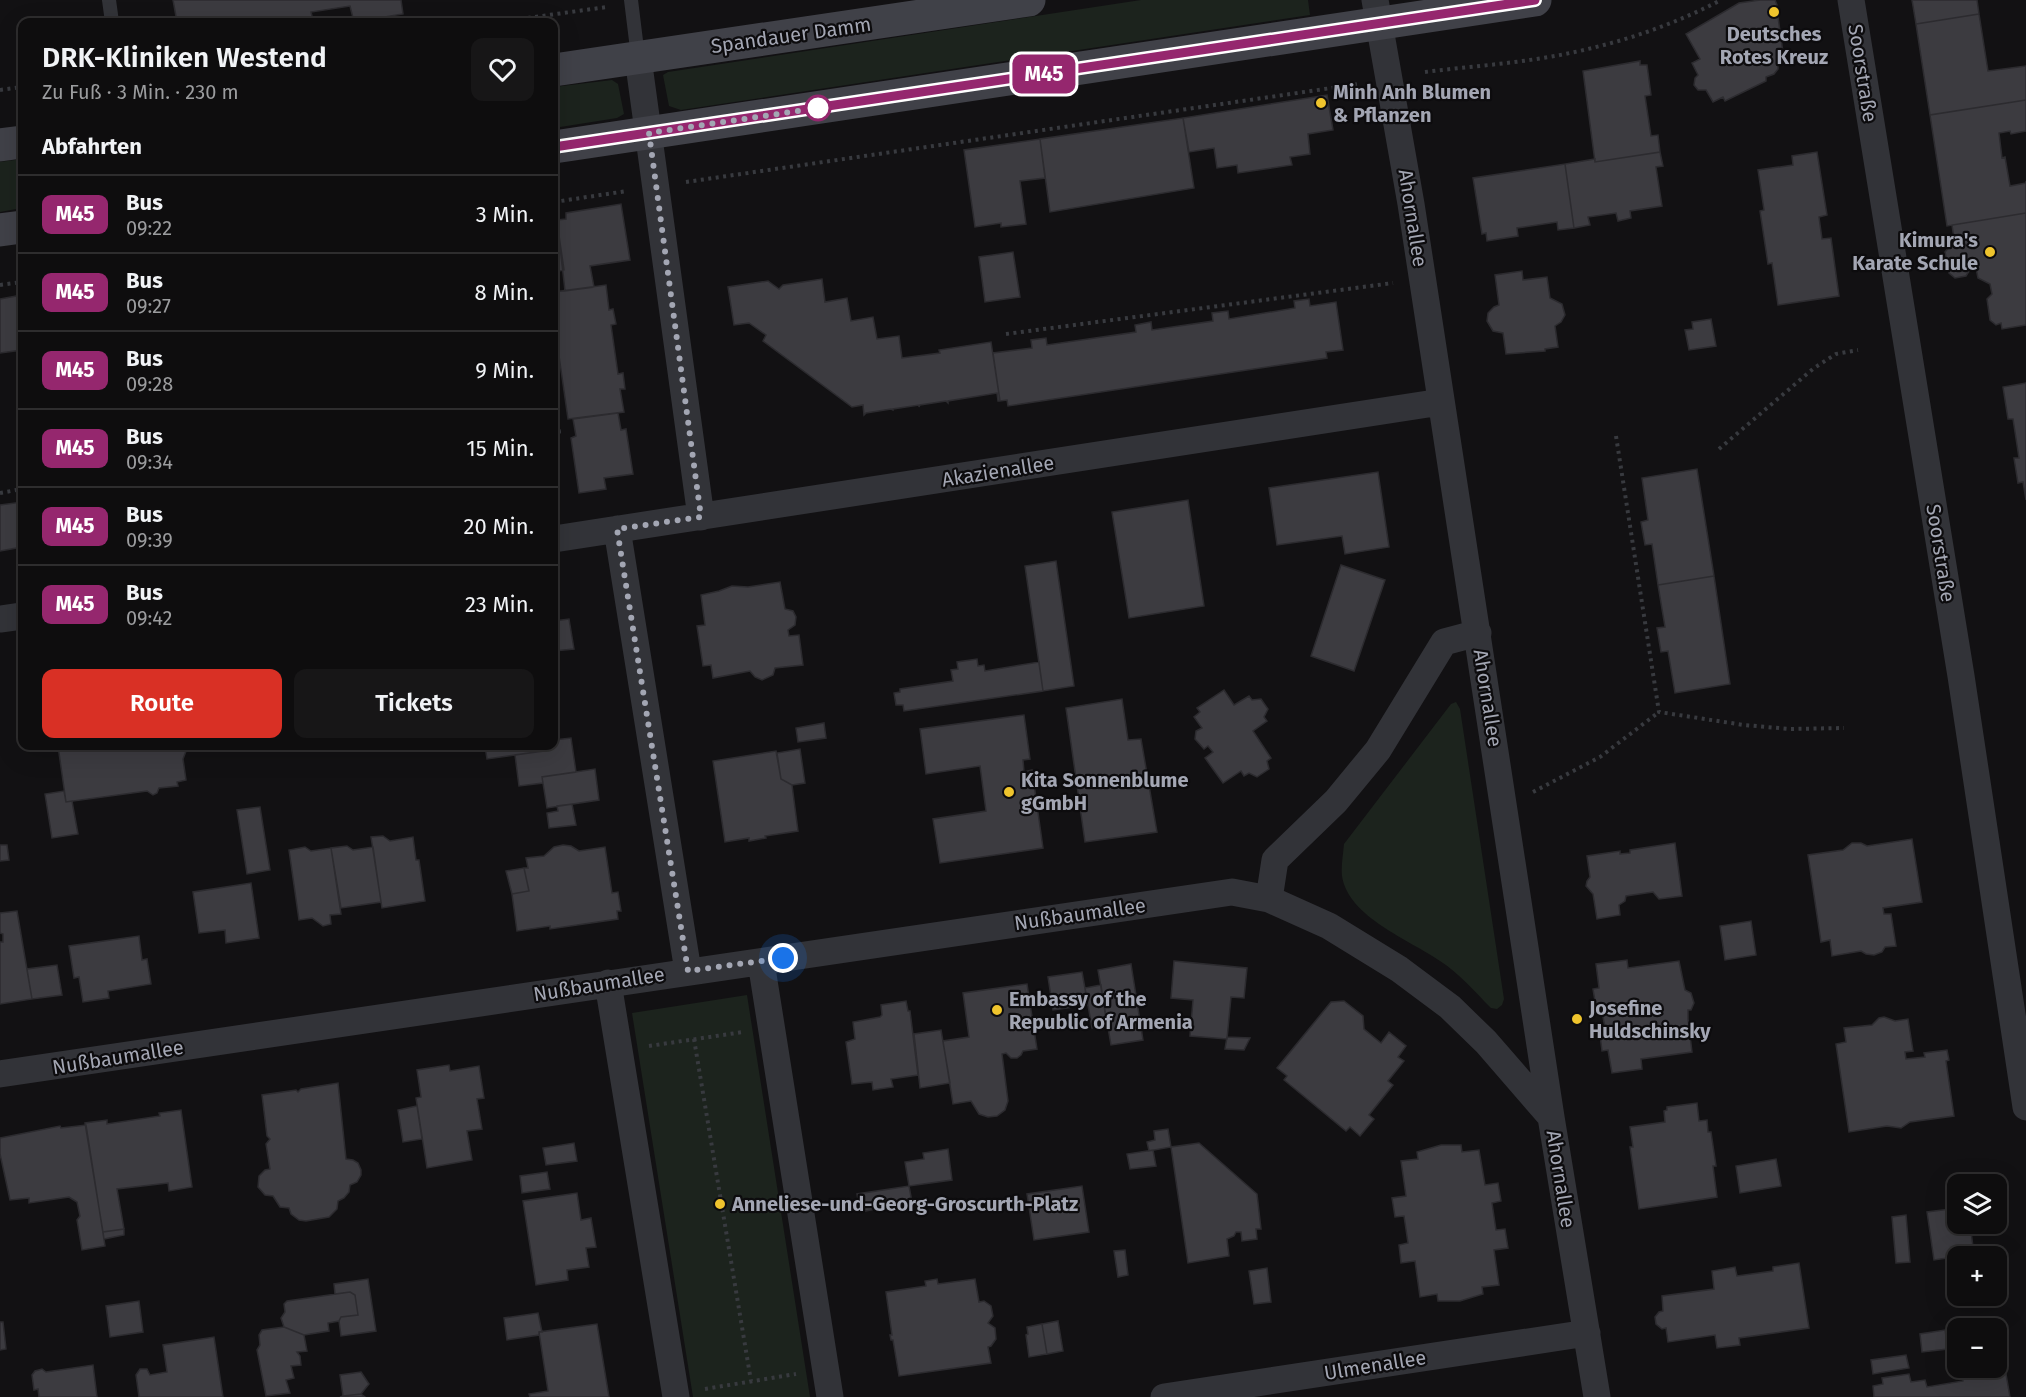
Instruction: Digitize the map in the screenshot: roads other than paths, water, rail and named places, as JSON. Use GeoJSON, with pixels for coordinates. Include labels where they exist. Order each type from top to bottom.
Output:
{"type":"FeatureCollection","features":[{"type":"Feature","properties":{"kind":"main road","name":"Spandauer Damm"},"geometry":{"type":"LineString","coordinates":[[558,68],[1029,0]]}},
{"type":"Feature","properties":{"kind":"main road"},"geometry":{"type":"LineString","coordinates":[[558,146],[1377,12],[1535,0]]}},
{"type":"Feature","properties":{"kind":"main road"},"geometry":{"type":"LineString","coordinates":[[0,145],[18,143]]}},
{"type":"Feature","properties":{"kind":"main road"},"geometry":{"type":"LineString","coordinates":[[0,230],[18,228]]}},
{"type":"Feature","properties":{"kind":"street","name":"Soorstraße"},"geometry":{"type":"LineString","coordinates":[[1851,0],[1961,676],[2026,1107]]}},
{"type":"Feature","properties":{"kind":"street","name":"Ahornallee"},"geometry":{"type":"LineString","coordinates":[[1377,12],[1411,204],[1551,1117],[1597,1397]]}},
{"type":"Feature","properties":{"kind":"street"},"geometry":{"type":"LineString","coordinates":[[638,58],[701,517]]}},
{"type":"Feature","properties":{"kind":"street","name":"Akazienallee"},"geometry":{"type":"LineString","coordinates":[[558,538],[1441,402]]}},
{"type":"Feature","properties":{"kind":"street"},"geometry":{"type":"LineString","coordinates":[[617,529],[688,971]]}},
{"type":"Feature","properties":{"kind":"street"},"geometry":{"type":"LineString","coordinates":[[0,620],[18,617]]}},
{"type":"Feature","properties":{"kind":"street"},"geometry":{"type":"LineString","coordinates":[[1269,899],[1275,860],[1336,801],[1378,750],[1444,642],[1478,633]]}},
{"type":"Feature","properties":{"kind":"street","name":"Nußbaumallee"},"geometry":{"type":"LineString","coordinates":[[0,1074],[1232,892],[1269,899],[1329,926],[1399,969],[1450,1007],[1486,1042],[1551,1117]]}},
{"type":"Feature","properties":{"kind":"street"},"geometry":{"type":"LineString","coordinates":[[761,962],[830,1397]]}},
{"type":"Feature","properties":{"kind":"street"},"geometry":{"type":"LineString","coordinates":[[608,983],[686,1394]]}},
{"type":"Feature","properties":{"kind":"street","name":"Ulmenallee"},"geometry":{"type":"LineString","coordinates":[[1164,1397],[1587,1334]]}},
{"type":"Feature","properties":{"kind":"lane"},"geometry":{"type":"LineString","coordinates":[[109,0],[111,18]]}},
{"type":"Feature","properties":{"kind":"lane"},"geometry":{"type":"LineString","coordinates":[[631,2],[638,58]]}},
{"type":"Feature","properties":{"kind":"place","name":"Deutsches Rotes Kreuz"},"geometry":{"type":"Point","coordinates":[1774,12]}},
{"type":"Feature","properties":{"kind":"place","name":"Minh Anh Blumen & Pflanzen"},"geometry":{"type":"Point","coordinates":[1321,103]}},
{"type":"Feature","properties":{"kind":"place","name":"Kimura's Karate Schule"},"geometry":{"type":"Point","coordinates":[1990,252]}},
{"type":"Feature","properties":{"kind":"place","name":"Kita Sonnenblume gGmbH"},"geometry":{"type":"Point","coordinates":[1009,792]}},
{"type":"Feature","properties":{"kind":"place","name":"Embassy of the Republic of Armenia"},"geometry":{"type":"Point","coordinates":[997,1010]}},
{"type":"Feature","properties":{"kind":"place","name":"Josefine Huldschinsky"},"geometry":{"type":"Point","coordinates":[1577,1019]}},
{"type":"Feature","properties":{"kind":"place","name":"Anneliese-und-Georg-Groscurth-Platz"},"geometry":{"type":"Point","coordinates":[720,1204]}}]}
